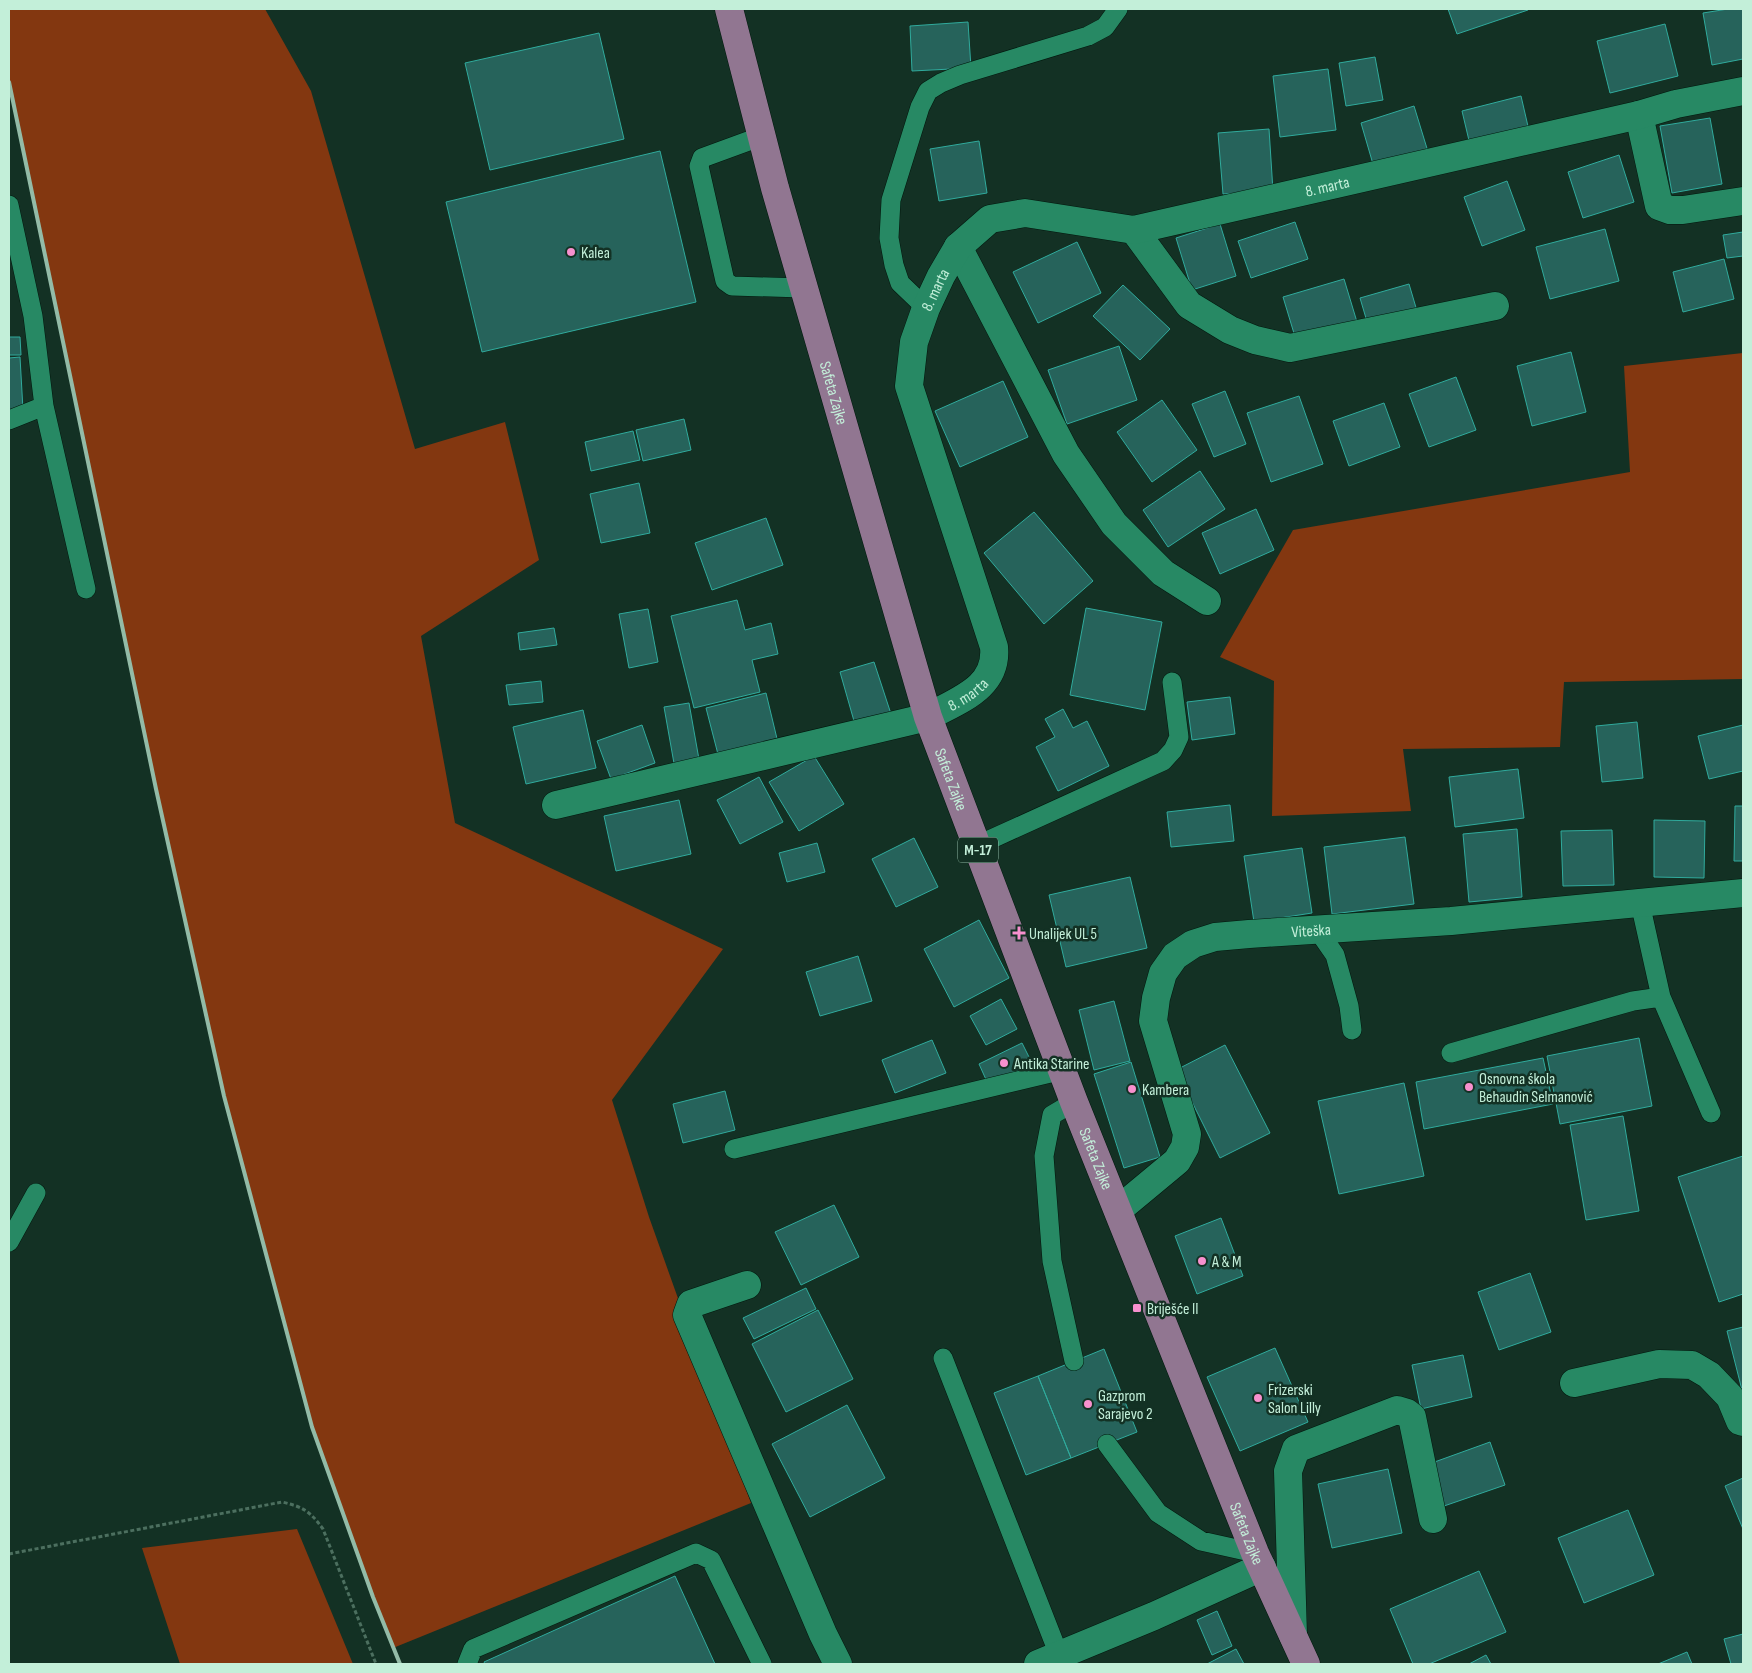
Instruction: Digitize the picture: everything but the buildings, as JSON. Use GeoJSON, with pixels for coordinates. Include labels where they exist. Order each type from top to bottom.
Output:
{"type":"FeatureCollection","features":[{"type":"Feature","properties":{"kind":"main road","name":"Safeta Zajke"},"geometry":{"type":"LineString","coordinates":[[729,9],[804,288],[928,717],[1074,1102],[1258,1560],[1306,1664]]}},
{"type":"Feature","properties":{"kind":"street","name":"8. marta"},"geometry":{"type":"LineString","coordinates":[[556,805],[928,717],[978,688],[987,679],[993,669],[996,658],[994,647],[909,386],[914,342],[926,308],[941,276],[958,248],[990,219],[1025,213],[1134,230],[1676,104],[1743,91]]}},
{"type":"Feature","properties":{"kind":"street"},"geometry":{"type":"LineString","coordinates":[[1639,114],[1659,206],[1670,210],[1683,210],[1743,201]]}},
{"type":"Feature","properties":{"kind":"street"},"geometry":{"type":"LineString","coordinates":[[1134,230],[1189,305],[1238,333],[1255,340],[1290,348],[1495,306]]}},
{"type":"Feature","properties":{"kind":"street"},"geometry":{"type":"LineString","coordinates":[[958,248],[1066,454],[1114,524],[1163,573],[1207,601]]}},
{"type":"Feature","properties":{"kind":"street","name":"Viteška"},"geometry":{"type":"LineString","coordinates":[[1118,1210],[1176,1161],[1185,1147],[1187,1134],[1154,1021],[1156,998],[1163,974],[1175,956],[1194,944],[1215,937],[1451,921],[1743,893]]}},
{"type":"Feature","properties":{"kind":"street"},"geometry":{"type":"LineString","coordinates":[[747,1285],[691,1304],[687,1315],[823,1634],[838,1664]]}},
{"type":"Feature","properties":{"kind":"street"},"geometry":{"type":"LineString","coordinates":[[1574,1383],[1659,1364],[1692,1365],[1709,1375],[1730,1397],[1740,1421],[1743,1422]]}},
{"type":"Feature","properties":{"kind":"street"},"geometry":{"type":"LineString","coordinates":[[1293,1635],[1288,1471],[1296,1449],[1397,1410],[1407,1413],[1412,1417],[1433,1519]]}},
{"type":"Feature","properties":{"kind":"street"},"geometry":{"type":"LineString","coordinates":[[1049,1660],[1154,1616],[1258,1560]]}},
{"type":"Feature","properties":{"kind":"lane"},"geometry":{"type":"LineString","coordinates":[[926,308],[900,283],[894,265],[889,238],[891,200],[920,107],[928,91],[940,83],[960,75],[1088,36],[1105,27],[1118,9]]}},
{"type":"Feature","properties":{"kind":"lane"},"geometry":{"type":"LineString","coordinates":[[762,136],[702,158],[699,166],[726,281],[732,286],[804,288]]}},
{"type":"Feature","properties":{"kind":"lane"},"geometry":{"type":"LineString","coordinates":[[9,205],[32,316],[44,406],[86,589]]}},
{"type":"Feature","properties":{"kind":"lane"},"geometry":{"type":"LineString","coordinates":[[9,420],[44,406]]}},
{"type":"Feature","properties":{"kind":"lane"},"geometry":{"type":"LineString","coordinates":[[976,846],[1163,761],[1173,750],[1179,737],[1172,682]]}},
{"type":"Feature","properties":{"kind":"lane"},"geometry":{"type":"LineString","coordinates":[[1640,903],[1661,996],[1711,1113]]}},
{"type":"Feature","properties":{"kind":"lane"},"geometry":{"type":"LineString","coordinates":[[1317,929],[1336,955],[1349,1006],[1352,1030]]}},
{"type":"Feature","properties":{"kind":"lane"},"geometry":{"type":"LineString","coordinates":[[1451,1053],[1633,1001],[1661,996]]}},
{"type":"Feature","properties":{"kind":"lane"},"geometry":{"type":"LineString","coordinates":[[734,1149],[1063,1070]]}},
{"type":"Feature","properties":{"kind":"lane"},"geometry":{"type":"LineString","coordinates":[[1074,1102],[1052,1115],[1044,1156],[1052,1261],[1074,1362]]}},
{"type":"Feature","properties":{"kind":"lane"},"geometry":{"type":"LineString","coordinates":[[9,1242],[36,1193]]}},
{"type":"Feature","properties":{"kind":"lane"},"geometry":{"type":"LineString","coordinates":[[944,1358],[1049,1660]]}},
{"type":"Feature","properties":{"kind":"lane"},"geometry":{"type":"LineString","coordinates":[[1107,1444],[1158,1513],[1201,1541],[1258,1560]]}},
{"type":"Feature","properties":{"kind":"lane"},"geometry":{"type":"LineString","coordinates":[[467,1664],[473,1649],[696,1552],[711,1560],[762,1664]]}},
{"type":"Feature","properties":{"kind":"path"},"geometry":{"type":"LineString","coordinates":[[9,1554],[282,1502],[297,1506],[313,1515],[323,1529],[376,1664]]}},
{"type":"Feature","properties":{"kind":"shaded area"},"geometry":{"type":"Polygon","coordinates":[[[9,9],[265,9],[311,91],[415,449],[505,422],[539,560],[421,636],[455,823],[723,949],[612,1100],[649,1217],[751,1503],[393,1648],[312,1427],[224,1096],[156,789],[9,82],[9,9]]]}},
{"type":"Feature","properties":{"kind":"shaded area"},"geometry":{"type":"Polygon","coordinates":[[[1743,353],[1743,679],[1564,682],[1560,747],[1403,749],[1411,811],[1272,816],[1274,681],[1220,657],[1293,530],[1630,472],[1624,366],[1743,353]]]}},
{"type":"Feature","properties":{"kind":"shaded area"},"geometry":{"type":"Polygon","coordinates":[[[297,1529],[353,1664],[180,1664],[142,1548],[297,1529]]]}},
{"type":"Feature","properties":{"kind":"railway"},"geometry":{"type":"LineString","coordinates":[[9,82],[156,789],[224,1096],[312,1427],[373,1597],[400,1664]]}},
{"type":"Feature","properties":{"kind":"place","name":"Kalea"},"geometry":{"type":"Point","coordinates":[571,252]}},
{"type":"Feature","properties":{"kind":"place","name":"Unalijek UL 5"},"geometry":{"type":"Point","coordinates":[1019,933]}},
{"type":"Feature","properties":{"kind":"place","name":"Antika Starine"},"geometry":{"type":"Point","coordinates":[1004,1063]}},
{"type":"Feature","properties":{"kind":"place","name":"Osnovna śkola Behaudin Selmanović"},"geometry":{"type":"Point","coordinates":[1469,1087]}},
{"type":"Feature","properties":{"kind":"place","name":"Kambera"},"geometry":{"type":"Point","coordinates":[1132,1089]}},
{"type":"Feature","properties":{"kind":"place","name":"A & M"},"geometry":{"type":"Point","coordinates":[1202,1261]}},
{"type":"Feature","properties":{"kind":"place","name":"Briješće II"},"geometry":{"type":"Point","coordinates":[1137,1308]}},
{"type":"Feature","properties":{"kind":"place","name":"Frizerski Salon Lilly"},"geometry":{"type":"Point","coordinates":[1258,1398]}},
{"type":"Feature","properties":{"kind":"place","name":"Gazprom Sarajevo 2"},"geometry":{"type":"Point","coordinates":[1088,1404]}}]}
